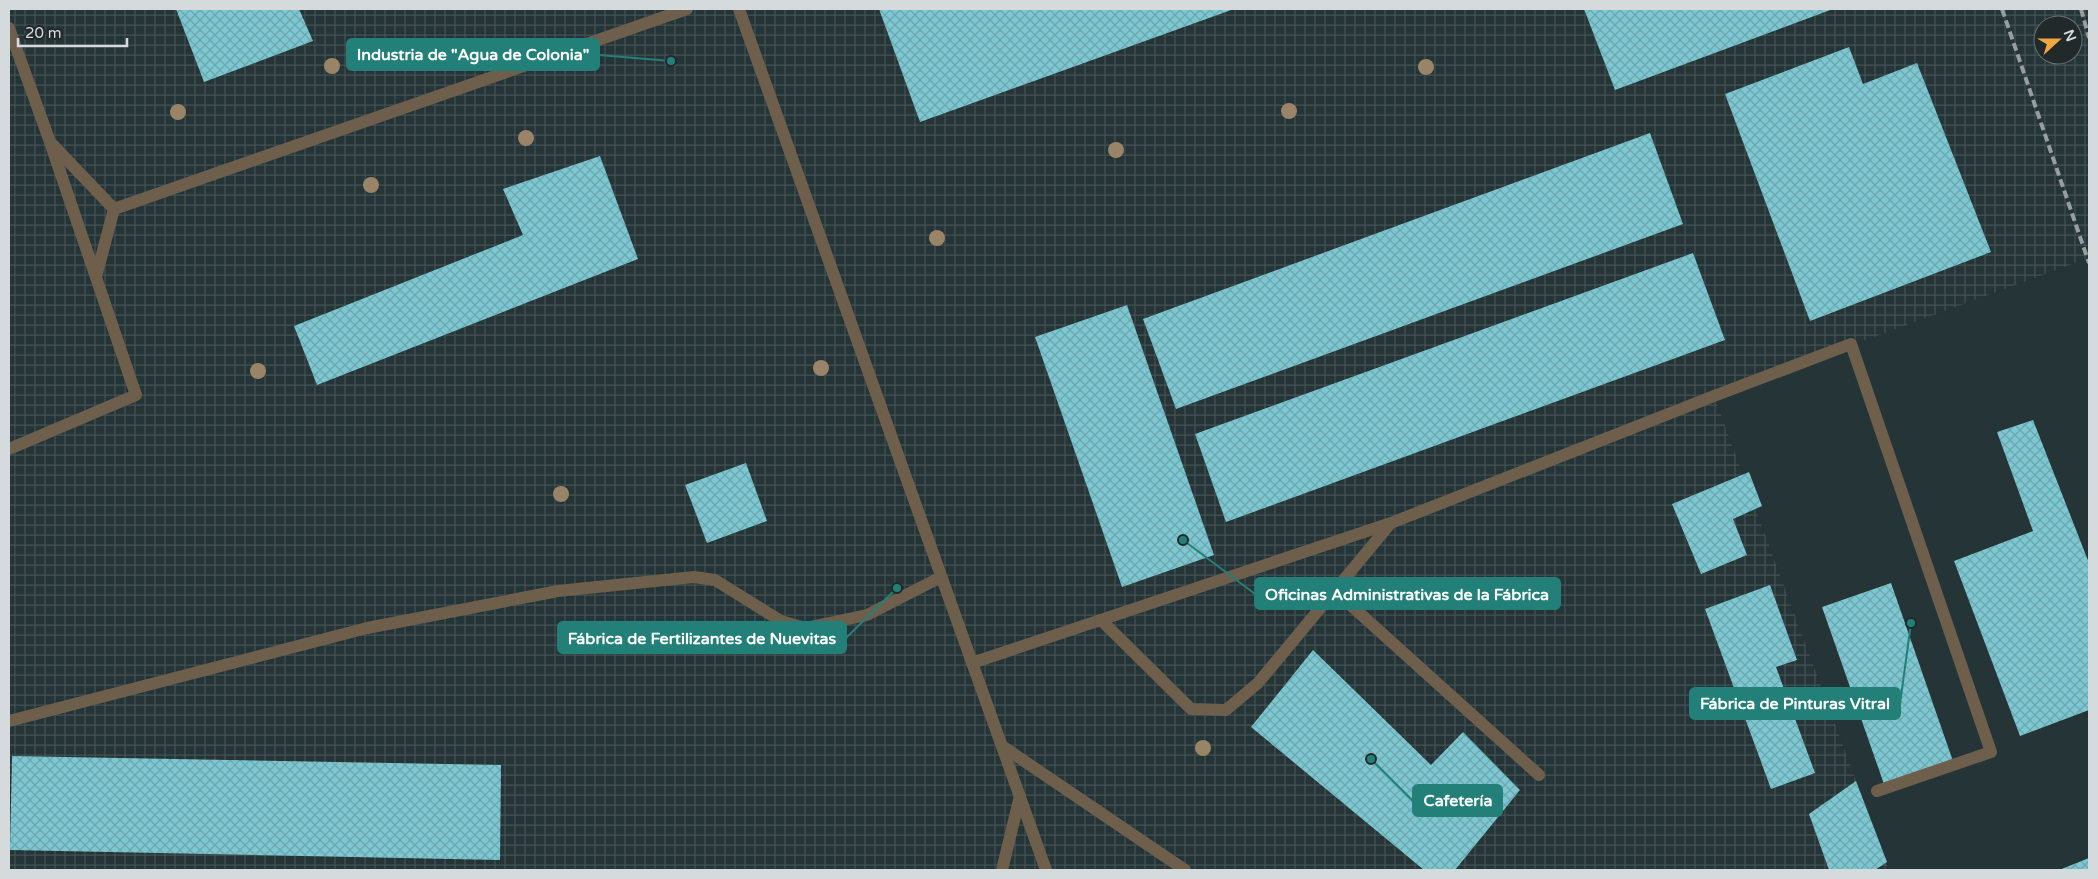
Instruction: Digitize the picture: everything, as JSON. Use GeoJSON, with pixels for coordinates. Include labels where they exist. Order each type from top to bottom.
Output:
{"type":"FeatureCollection","features":[{"type":"Feature","properties":{"kind":"lane"},"geometry":{"type":"LineString","coordinates":[[114,209],[687,9]]}},
{"type":"Feature","properties":{"kind":"lane"},"geometry":{"type":"LineString","coordinates":[[740,9],[1046,870]]}},
{"type":"Feature","properties":{"kind":"lane"},"geometry":{"type":"LineString","coordinates":[[9,28],[136,395],[9,449]]}},
{"type":"Feature","properties":{"kind":"lane"},"geometry":{"type":"LineString","coordinates":[[50,142],[114,209]]}},
{"type":"Feature","properties":{"kind":"lane"},"geometry":{"type":"LineString","coordinates":[[96,277],[114,209]]}},
{"type":"Feature","properties":{"kind":"lane"},"geometry":{"type":"LineString","coordinates":[[972,663],[1391,523],[1852,344],[1991,752],[1877,791]]}},
{"type":"Feature","properties":{"kind":"lane"},"geometry":{"type":"LineString","coordinates":[[1101,620],[1191,708],[1226,710],[1258,684],[1391,523]]}},
{"type":"Feature","properties":{"kind":"lane"},"geometry":{"type":"LineString","coordinates":[[9,721],[367,628],[558,591],[694,577],[715,580],[781,621],[805,628],[867,615],[941,577]]}},
{"type":"Feature","properties":{"kind":"lane"},"geometry":{"type":"LineString","coordinates":[[1334,591],[1539,775]]}},
{"type":"Feature","properties":{"kind":"lane"},"geometry":{"type":"LineString","coordinates":[[1002,746],[1185,870]]}},
{"type":"Feature","properties":{"kind":"lane"},"geometry":{"type":"LineString","coordinates":[[1002,870],[1020,796]]}},
{"type":"Feature","properties":{"kind":"shaded area"},"geometry":{"type":"Polygon","coordinates":[[[9,9],[2089,9],[2089,258],[1714,396],[1889,870],[9,870],[9,9]]]}},
{"type":"Feature","properties":{"kind":"shaded area"},"geometry":{"type":"Polygon","coordinates":[[[2089,258],[2089,870],[1889,870],[1714,396],[2089,258]]]}},
{"type":"Feature","properties":{"kind":"building"},"geometry":{"type":"Polygon","coordinates":[[[176,9],[299,9],[313,41],[204,82],[176,9]]]}},
{"type":"Feature","properties":{"kind":"building"},"geometry":{"type":"Polygon","coordinates":[[[879,9],[1234,9],[920,122],[879,9]]]}},
{"type":"Feature","properties":{"kind":"building"},"geometry":{"type":"Polygon","coordinates":[[[1584,9],[1833,9],[1615,90],[1584,9]]]}},
{"type":"Feature","properties":{"kind":"building"},"geometry":{"type":"Polygon","coordinates":[[[1849,47],[1863,84],[1917,63],[1991,252],[1810,321],[1725,94],[1849,47]]]}},
{"type":"Feature","properties":{"kind":"building"},"geometry":{"type":"Polygon","coordinates":[[[1650,133],[1683,224],[1176,409],[1143,319],[1650,133]]]}},
{"type":"Feature","properties":{"kind":"building"},"geometry":{"type":"Polygon","coordinates":[[[600,156],[638,259],[317,385],[294,326],[523,235],[503,189],[600,156]]]}},
{"type":"Feature","properties":{"kind":"building"},"geometry":{"type":"Polygon","coordinates":[[[1693,253],[1725,340],[1226,522],[1195,434],[1693,253]]]}},
{"type":"Feature","properties":{"kind":"building"},"geometry":{"type":"Polygon","coordinates":[[[1127,305],[1214,555],[1122,587],[1035,337],[1127,305]]]}},
{"type":"Feature","properties":{"kind":"building"},"geometry":{"type":"Polygon","coordinates":[[[2033,420],[2089,563],[2089,710],[2020,736],[1954,561],[2033,531],[1997,432],[2033,420]]]}},
{"type":"Feature","properties":{"kind":"building"},"geometry":{"type":"Polygon","coordinates":[[[746,463],[767,521],[707,543],[685,485],[746,463]]]}},
{"type":"Feature","properties":{"kind":"building"},"geometry":{"type":"Polygon","coordinates":[[[1749,472],[1762,506],[1733,519],[1747,555],[1701,574],[1672,504],[1749,472]]]}},
{"type":"Feature","properties":{"kind":"building"},"geometry":{"type":"Polygon","coordinates":[[[1891,583],[1954,764],[1885,787],[1822,607],[1891,583]]]}},
{"type":"Feature","properties":{"kind":"building"},"geometry":{"type":"Polygon","coordinates":[[[1770,585],[1797,660],[1776,667],[1815,773],[1771,789],[1705,609],[1770,585]]]}},
{"type":"Feature","properties":{"kind":"building"},"geometry":{"type":"Polygon","coordinates":[[[1313,650],[1431,765],[1463,732],[1520,790],[1455,870],[1424,870],[1251,727],[1313,650]]]}},
{"type":"Feature","properties":{"kind":"building"},"geometry":{"type":"Polygon","coordinates":[[[12,756],[501,765],[500,860],[10,850],[12,756]]]}},
{"type":"Feature","properties":{"kind":"building"},"geometry":{"type":"Polygon","coordinates":[[[1856,781],[1887,862],[1875,870],[1829,870],[1809,814],[1856,781]]]}},
{"type":"Feature","properties":{"kind":"building"},"geometry":{"type":"Polygon","coordinates":[[[2089,858],[2089,870],[2059,870],[2089,858]]]}},
{"type":"Feature","properties":{"kind":"railway"},"geometry":{"type":"LineString","coordinates":[[2002,9],[2089,263]]}},
{"type":"Feature","properties":{"kind":"railway"},"geometry":{"type":"LineString","coordinates":[[2081,9],[2089,38]]}},
{"type":"Feature","properties":{"kind":"place","name":"Industria de \"Agua de Colonia\""},"geometry":{"type":"Point","coordinates":[671,61]}},
{"type":"Feature","properties":{"kind":"place","name":"Oficinas Administrativas de la Fábrica"},"geometry":{"type":"Point","coordinates":[1183,540]}},
{"type":"Feature","properties":{"kind":"place","name":"Fábrica de Fertilizantes de Nuevitas"},"geometry":{"type":"Point","coordinates":[897,588]}},
{"type":"Feature","properties":{"kind":"place","name":"Fábrica de Pinturas Vitral"},"geometry":{"type":"Point","coordinates":[1911,623]}},
{"type":"Feature","properties":{"kind":"place","name":"Cafetería"},"geometry":{"type":"Point","coordinates":[1371,759]}}]}
